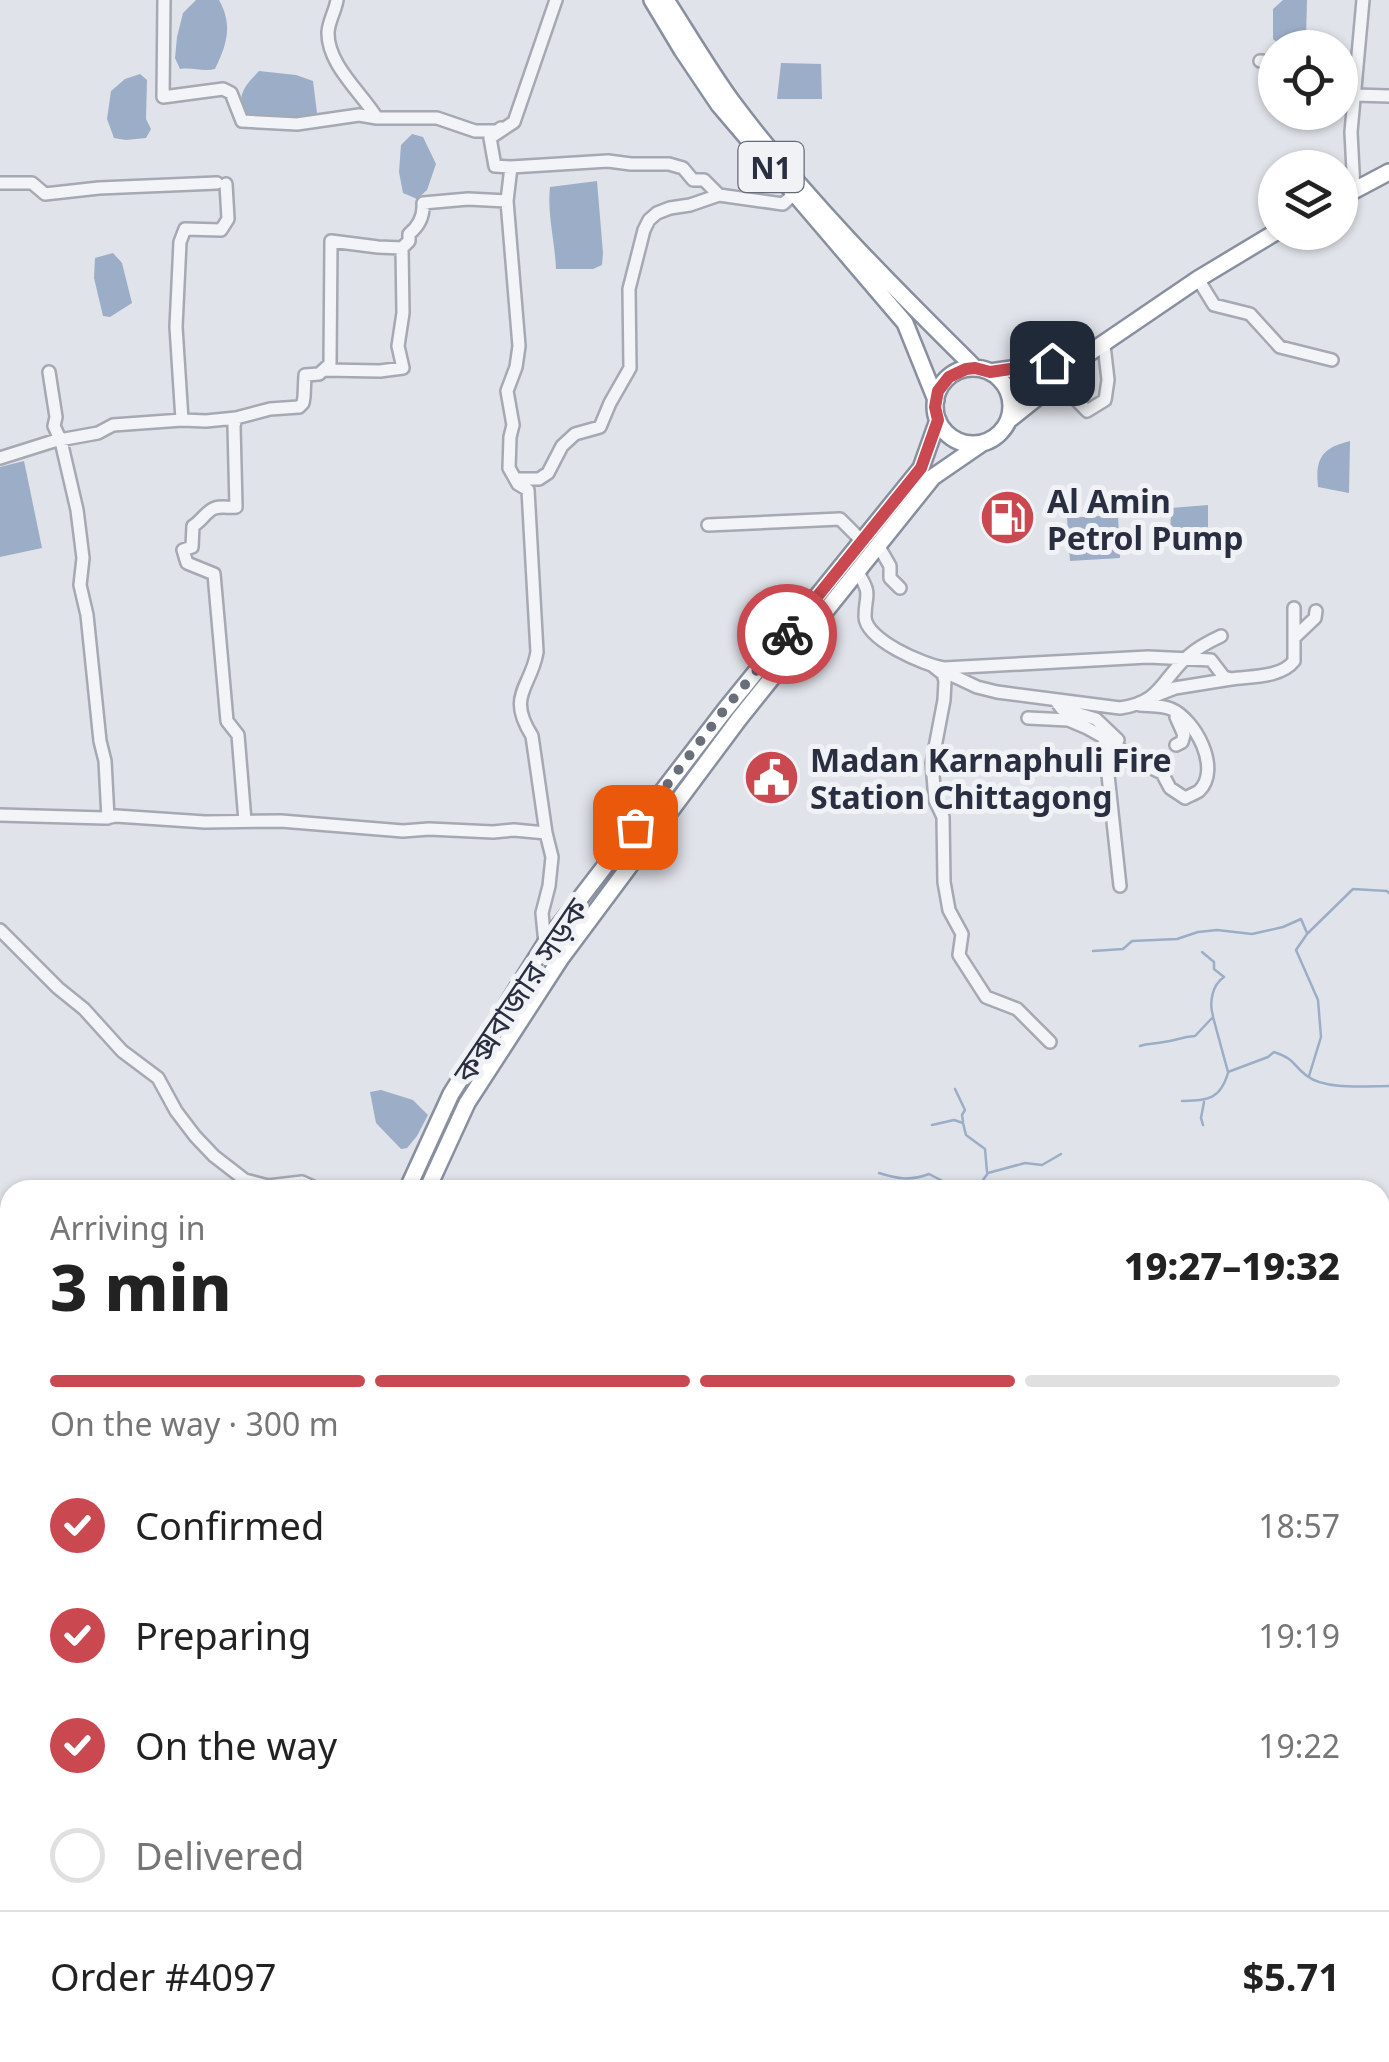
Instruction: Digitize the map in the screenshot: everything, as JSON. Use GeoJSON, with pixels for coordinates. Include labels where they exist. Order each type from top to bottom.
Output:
{"type":"FeatureCollection","features":[{"type":"Feature","properties":{"kind":"highway","name":"N1"},"geometry":{"type":"LineString","coordinates":[[652,0],[720,106],[905,323],[936,400]]}},
{"type":"Feature","properties":{"kind":"highway","name":"N1"},"geometry":{"type":"LineString","coordinates":[[666,0],[732,102],[804,190],[895,289],[982,370]]}},
{"type":"Feature","properties":{"kind":"highway"},"geometry":{"type":"LineString","coordinates":[[1358,188],[1389,172]]}},
{"type":"Feature","properties":{"kind":"highway"},"geometry":{"type":"LineString","coordinates":[[1082,358],[966,369],[949,377],[938,391],[938,420],[955,440],[980,444],[995,438],[1009,420],[1082,358],[1258,242]]}},
{"type":"Feature","properties":{"kind":"highway"},"geometry":{"type":"LineString","coordinates":[[982,370],[998,377],[1009,392],[1009,420]]}},
{"type":"Feature","properties":{"kind":"highway","name":"কক্সবাজার সড়ক"},"geometry":{"type":"LineString","coordinates":[[432,1180],[468,1103],[562,958],[739,719],[857,571],[870,543],[921,468],[938,420]]}},
{"type":"Feature","properties":{"kind":"highway","name":"কক্সবাজার সড়ক"},"geometry":{"type":"LineString","coordinates":[[412,1180],[451,1094],[545,944],[724,710],[933,477],[980,444]]}},
{"type":"Feature","properties":{"kind":"street"},"geometry":{"type":"LineString","coordinates":[[164,0],[163,97],[223,89],[231,93],[242,120],[257,122],[297,124],[359,114],[377,118],[437,118],[475,131],[497,131],[514,122]]}},
{"type":"Feature","properties":{"kind":"street"},"geometry":{"type":"LineString","coordinates":[[337,0],[328,25],[328,39],[337,62],[377,118]]}},
{"type":"Feature","properties":{"kind":"street"},"geometry":{"type":"LineString","coordinates":[[556,0],[514,122],[490,138],[494,166],[608,161],[669,164],[683,168],[694,180],[704,180],[718,196]]}},
{"type":"Feature","properties":{"kind":"street"},"geometry":{"type":"LineString","coordinates":[[1358,55],[1363,0]]}},
{"type":"Feature","properties":{"kind":"street"},"geometry":{"type":"LineString","coordinates":[[1358,95],[1389,96]]}},
{"type":"Feature","properties":{"kind":"street"},"geometry":{"type":"LineString","coordinates":[[511,167],[507,201],[519,346],[507,391],[513,425],[510,468],[518,484],[528,490],[536,633],[534,668],[520,696],[524,722],[532,736],[552,856],[542,913],[545,944]]}},
{"type":"Feature","properties":{"kind":"street"},"geometry":{"type":"LineString","coordinates":[[0,183],[32,182],[45,194],[98,188],[222,184],[228,219],[221,230],[185,229],[180,242],[176,327],[182,420]]}},
{"type":"Feature","properties":{"kind":"street"},"geometry":{"type":"LineString","coordinates":[[515,479],[539,478],[548,473],[562,446],[575,434],[600,427],[630,368],[629,289],[649,220],[670,208],[718,196],[783,204],[794,194]]}},
{"type":"Feature","properties":{"kind":"street"},"geometry":{"type":"LineString","coordinates":[[0,458],[98,433],[113,425],[206,421],[299,407],[303,404],[305,375],[318,374],[330,364],[330,241],[402,248],[417,227],[423,203],[507,201]]}},
{"type":"Feature","properties":{"kind":"street"},"geometry":{"type":"LineString","coordinates":[[325,370],[403,368],[398,346],[403,313],[402,248]]}},
{"type":"Feature","properties":{"kind":"street"},"geometry":{"type":"LineString","coordinates":[[1198,279],[1214,304],[1250,314],[1276,345],[1332,360]]}},
{"type":"Feature","properties":{"kind":"street"},"geometry":{"type":"LineString","coordinates":[[1058,382],[1087,411],[1106,400],[1104,345]]}},
{"type":"Feature","properties":{"kind":"street"},"geometry":{"type":"LineString","coordinates":[[49,372],[54,426],[61,440],[76,510],[82,558],[80,585],[105,761],[108,818]]}},
{"type":"Feature","properties":{"kind":"street"},"geometry":{"type":"LineString","coordinates":[[236,418],[236,507],[209,511],[193,526],[192,547],[183,550],[188,563],[214,574],[227,721],[238,735],[245,821]]}},
{"type":"Feature","properties":{"kind":"street"},"geometry":{"type":"LineString","coordinates":[[708,525],[840,519],[870,543],[890,566],[890,578],[900,588]]}},
{"type":"Feature","properties":{"kind":"street"},"geometry":{"type":"LineString","coordinates":[[857,571],[868,590],[865,619],[869,636],[987,690],[1120,708],[1140,705],[1172,709],[1199,735],[1207,780],[1198,792],[1185,798],[1170,788],[1162,773],[1096,720],[1062,709],[1056,701]]}},
{"type":"Feature","properties":{"kind":"street"},"geometry":{"type":"LineString","coordinates":[[1140,705],[1175,688],[1284,671],[1294,661],[1294,608]]}},
{"type":"Feature","properties":{"kind":"street"},"geometry":{"type":"LineString","coordinates":[[1295,637],[1315,618],[1316,611]]}},
{"type":"Feature","properties":{"kind":"street"},"geometry":{"type":"LineString","coordinates":[[1153,696],[1185,658],[1220,636]]}},
{"type":"Feature","properties":{"kind":"street"},"geometry":{"type":"LineString","coordinates":[[933,666],[1185,658],[1210,660],[1230,679]]}},
{"type":"Feature","properties":{"kind":"street"},"geometry":{"type":"LineString","coordinates":[[933,666],[945,681],[932,763],[934,800],[943,817],[944,882],[950,910],[962,934],[958,954],[986,997],[1017,1009],[1050,1042]]}},
{"type":"Feature","properties":{"kind":"street"},"geometry":{"type":"LineString","coordinates":[[1172,709],[1184,735],[1176,745]]}},
{"type":"Feature","properties":{"kind":"street"},"geometry":{"type":"LineString","coordinates":[[1028,718],[1068,720],[1114,743],[1129,758],[1155,769]]}},
{"type":"Feature","properties":{"kind":"street"},"geometry":{"type":"LineString","coordinates":[[1104,738],[1120,886]]}},
{"type":"Feature","properties":{"kind":"street"},"geometry":{"type":"LineString","coordinates":[[0,815],[281,821],[402,831],[429,828],[546,833]]}},
{"type":"Feature","properties":{"kind":"street"},"geometry":{"type":"LineString","coordinates":[[0,930],[122,1050],[158,1078],[195,1136],[245,1180]]}},
{"type":"Feature","properties":{"kind":"water"},"geometry":{"type":"Polygon","coordinates":[[[196,0],[219,0],[226,18],[225,43],[215,69],[180,69],[175,58],[183,13],[196,0]]]}},
{"type":"Feature","properties":{"kind":"water"},"geometry":{"type":"Polygon","coordinates":[[[1283,0],[1307,0],[1306,30],[1273,30],[1273,9],[1283,0]]]}},
{"type":"Feature","properties":{"kind":"water"},"geometry":{"type":"Polygon","coordinates":[[[781,63],[821,64],[822,99],[777,99],[781,63]]]}},
{"type":"Feature","properties":{"kind":"water"},"geometry":{"type":"Polygon","coordinates":[[[259,71],[313,81],[317,113],[314,118],[251,118],[242,112],[244,89],[259,71]]]}},
{"type":"Feature","properties":{"kind":"water"},"geometry":{"type":"Polygon","coordinates":[[[140,74],[147,80],[146,119],[151,129],[146,138],[114,138],[107,119],[111,91],[125,79],[140,74]]]}},
{"type":"Feature","properties":{"kind":"water"},"geometry":{"type":"Polygon","coordinates":[[[412,134],[423,137],[436,164],[427,190],[417,199],[403,193],[399,172],[401,145],[412,134]]]}},
{"type":"Feature","properties":{"kind":"water"},"geometry":{"type":"Polygon","coordinates":[[[597,181],[602,265],[593,269],[556,269],[550,187],[597,181]]]}},
{"type":"Feature","properties":{"kind":"water"},"geometry":{"type":"Polygon","coordinates":[[[113,253],[122,263],[132,303],[110,317],[103,316],[94,278],[95,258],[113,253]]]}},
{"type":"Feature","properties":{"kind":"water"},"geometry":{"type":"Polygon","coordinates":[[[1350,441],[1349,493],[1318,487],[1322,456],[1350,441]]]}},
{"type":"Feature","properties":{"kind":"water"},"geometry":{"type":"Polygon","coordinates":[[[24,461],[42,548],[0,557],[0,467],[24,461]]]}},
{"type":"Feature","properties":{"kind":"water"},"geometry":{"type":"Polygon","coordinates":[[[1208,505],[1208,543],[1190,546],[1190,542],[1170,541],[1171,508],[1208,505]]]}},
{"type":"Feature","properties":{"kind":"water"},"geometry":{"type":"Polygon","coordinates":[[[1118,515],[1120,558],[1070,561],[1067,518],[1118,515]]]}},
{"type":"Feature","properties":{"kind":"water"},"geometry":{"type":"Polygon","coordinates":[[[381,1090],[413,1100],[428,1115],[407,1148],[401,1149],[376,1123],[370,1092],[381,1090]]]}},
{"type":"Feature","properties":{"kind":"waterway"},"geometry":{"type":"LineString","coordinates":[[1309,1076],[1321,1037],[1318,1000],[1296,950],[1353,889],[1389,893]]}},
{"type":"Feature","properties":{"kind":"waterway"},"geometry":{"type":"LineString","coordinates":[[1093,951],[1123,949],[1132,941],[1177,939],[1198,932],[1252,934],[1301,919],[1307,933]]}},
{"type":"Feature","properties":{"kind":"waterway"},"geometry":{"type":"LineString","coordinates":[[1202,952],[1224,977],[1212,995],[1213,1016]]}},
{"type":"Feature","properties":{"kind":"waterway"},"geometry":{"type":"LineString","coordinates":[[1140,1046],[1195,1036],[1213,1017],[1228,1072],[1274,1052],[1307,1076],[1324,1083],[1389,1086]]}},
{"type":"Feature","properties":{"kind":"waterway"},"geometry":{"type":"LineString","coordinates":[[1182,1101],[1212,1097],[1221,1089],[1228,1073]]}},
{"type":"Feature","properties":{"kind":"waterway"},"geometry":{"type":"LineString","coordinates":[[955,1089],[965,1110],[963,1121]]}},
{"type":"Feature","properties":{"kind":"waterway"},"geometry":{"type":"LineString","coordinates":[[1203,1125],[1204,1102]]}},
{"type":"Feature","properties":{"kind":"waterway"},"geometry":{"type":"LineString","coordinates":[[932,1125],[954,1120],[963,1123],[966,1135],[985,1149],[987,1172]]}},
{"type":"Feature","properties":{"kind":"waterway"},"geometry":{"type":"LineString","coordinates":[[983,1180],[988,1173],[1025,1163],[1042,1165],[1061,1154]]}},
{"type":"Feature","properties":{"kind":"waterway"},"geometry":{"type":"LineString","coordinates":[[879,1173],[904,1178],[929,1174],[941,1180]]}},
{"type":"Feature","properties":{"kind":"way so far"},"geometry":{"type":"LineString","coordinates":[[635,827],[787,634]]}},
{"type":"Feature","properties":{"kind":"place","name":"Al Amin Petrol Pump"},"geometry":{"type":"Point","coordinates":[1008,518]}},
{"type":"Feature","properties":{"kind":"place","name":"Madan Karnaphuli Fire Station Chittagong"},"geometry":{"type":"Point","coordinates":[771,777]}},
{"type":"Feature","properties":{"kind":"route"},"geometry":{"type":"LineString","coordinates":[[787,634],[921,468],[938,420],[938,391],[949,377],[966,369],[990,372],[1052,363]]}}]}
